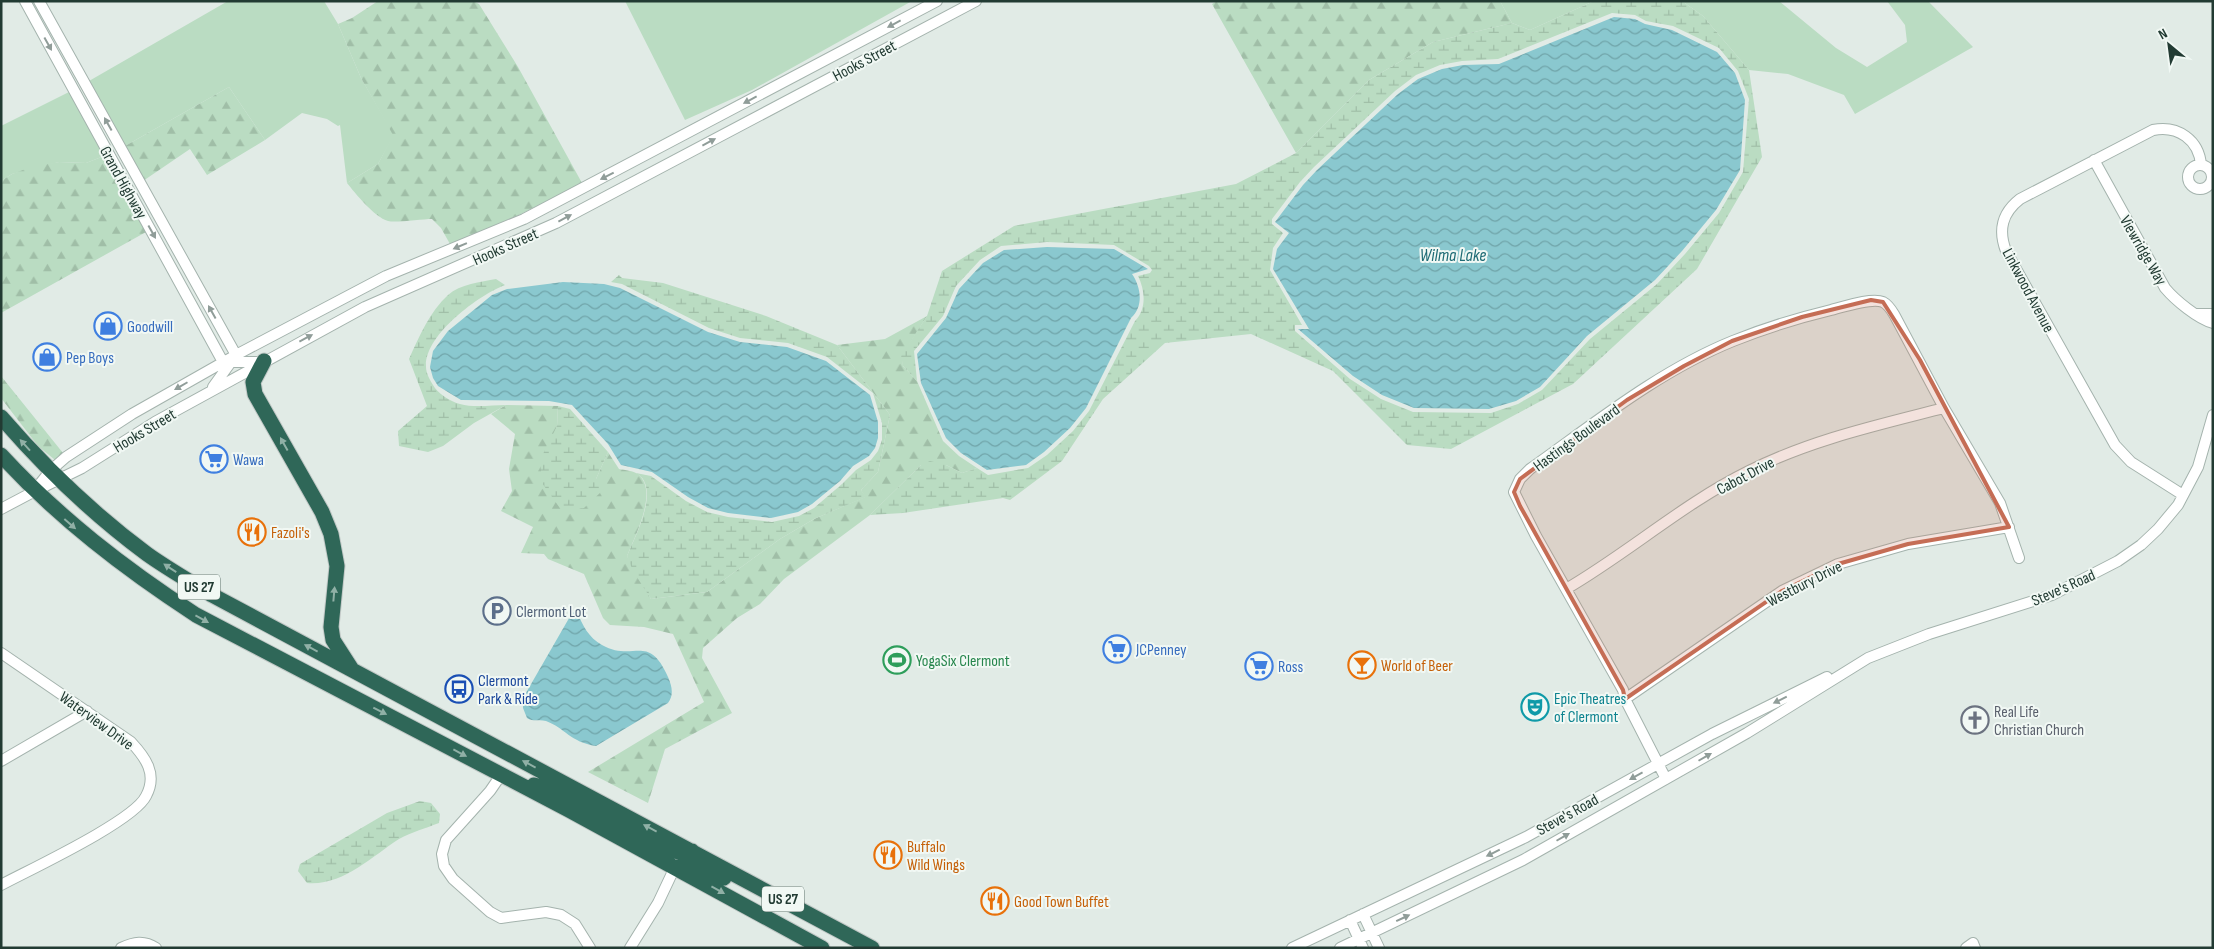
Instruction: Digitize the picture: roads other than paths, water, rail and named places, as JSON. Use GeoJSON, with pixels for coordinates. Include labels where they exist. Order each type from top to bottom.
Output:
{"type":"FeatureCollection","features":[{"type":"Feature","properties":{"kind":"highway"},"geometry":{"type":"LineString","coordinates":[[264,361],[254,376],[253,388],[322,512],[331,534],[337,566],[331,627],[339,651],[354,671]]}},
{"type":"Feature","properties":{"kind":"highway","name":"US 27"},"geometry":{"type":"LineString","coordinates":[[1,418],[55,476],[108,523],[149,555],[212,595],[871,948]]}},
{"type":"Feature","properties":{"kind":"highway","name":"US 27"},"geometry":{"type":"LineString","coordinates":[[1,455],[34,491],[110,556],[196,616],[420,731],[822,948]]}},
{"type":"Feature","properties":{"kind":"highway"},"geometry":{"type":"LineString","coordinates":[[420,731],[440,734],[468,731]]}},
{"type":"Feature","properties":{"kind":"highway"},"geometry":{"type":"LineString","coordinates":[[504,776],[554,790],[668,850],[684,853],[693,851]]}},
{"type":"Feature","properties":{"kind":"highway"},"geometry":{"type":"LineString","coordinates":[[675,867],[697,866],[707,870],[826,933],[871,948]]}},
{"type":"Feature","properties":{"kind":"street","name":"Grand Highway"},"geometry":{"type":"LineString","coordinates":[[25,1],[230,359]]}},
{"type":"Feature","properties":{"kind":"street","name":"Grand Highway"},"geometry":{"type":"LineString","coordinates":[[39,1],[230,359]]}},
{"type":"Feature","properties":{"kind":"street","name":"Hooks Street"},"geometry":{"type":"LineString","coordinates":[[55,476],[66,457],[132,414],[230,359],[386,276],[524,219],[937,1]]}},
{"type":"Feature","properties":{"kind":"street","name":"Hooks Street"},"geometry":{"type":"LineString","coordinates":[[1,510],[34,491],[55,476],[374,302],[556,223],[976,1]]}},
{"type":"Feature","properties":{"kind":"street"},"geometry":{"type":"LineString","coordinates":[[840,53],[849,69]]}},
{"type":"Feature","properties":{"kind":"street","name":"Linkwood Avenue"},"geometry":{"type":"LineString","coordinates":[[2184,496],[2132,462],[2115,445],[2006,251],[2002,240],[2002,228],[2004,217],[2016,203],[2147,132],[2168,129],[2181,133],[2192,140],[2198,152],[2201,165]]}},
{"type":"Feature","properties":{"kind":"street","name":"Viewridge Way"},"geometry":{"type":"LineString","coordinates":[[2094,160],[2165,288],[2177,301],[2202,319],[2213,323]]}},
{"type":"Feature","properties":{"kind":"street","name":"Hastings Boulevard"},"geometry":{"type":"LineString","coordinates":[[1666,779],[1625,699],[1623,690],[1524,514],[1514,492],[1520,479],[1530,469],[1627,400],[1684,366],[1732,342],[1802,317],[1871,300],[1878,300],[1888,305],[1920,360],[1944,408]]}},
{"type":"Feature","properties":{"kind":"street"},"geometry":{"type":"LineString","coordinates":[[2197,314],[2213,314]]}},
{"type":"Feature","properties":{"kind":"street"},"geometry":{"type":"LineString","coordinates":[[202,396],[215,385],[230,359],[256,363],[264,361]]}},
{"type":"Feature","properties":{"kind":"street"},"geometry":{"type":"LineString","coordinates":[[1944,408],[1996,496],[2019,558]]}},
{"type":"Feature","properties":{"kind":"street","name":"Cabot Drive"},"geometry":{"type":"LineString","coordinates":[[1566,589],[1709,494],[1748,471],[1793,451],[1839,435],[1944,408]]}},
{"type":"Feature","properties":{"kind":"street","name":"Steve's Road"},"geometry":{"type":"LineString","coordinates":[[1340,948],[1361,943],[1372,933],[1523,860],[1747,733],[1868,658],[1929,634],[2036,601],[2075,584],[2118,560],[2141,545],[2165,522],[2184,496],[2202,457],[2213,416]]}},
{"type":"Feature","properties":{"kind":"street","name":"Westbury Drive"},"geometry":{"type":"LineString","coordinates":[[1625,699],[1782,591],[1838,564],[1908,544],[2009,527]]}},
{"type":"Feature","properties":{"kind":"street","name":"Waterview Drive"},"geometry":{"type":"LineString","coordinates":[[1,653],[131,742],[143,754],[150,768],[150,782],[147,795],[128,815],[1,885]]}},
{"type":"Feature","properties":{"kind":"street","name":"Steve's Road"},"geometry":{"type":"LineString","coordinates":[[1292,948],[1526,836],[1729,725],[1832,675],[1840,674]]}},
{"type":"Feature","properties":{"kind":"street"},"geometry":{"type":"LineString","coordinates":[[1,761],[87,711]]}},
{"type":"Feature","properties":{"kind":"street"},"geometry":{"type":"LineString","coordinates":[[504,776],[446,840],[442,854],[444,866],[453,879],[501,918],[546,912],[561,914],[575,924],[590,948]]}},
{"type":"Feature","properties":{"kind":"street"},"geometry":{"type":"LineString","coordinates":[[630,948],[658,903],[675,867]]}},
{"type":"Feature","properties":{"kind":"street"},"geometry":{"type":"LineString","coordinates":[[1363,914],[1378,948]]}},
{"type":"Feature","properties":{"kind":"street"},"geometry":{"type":"LineString","coordinates":[[1350,920],[1361,943]]}},
{"type":"Feature","properties":{"kind":"street"},"geometry":{"type":"LineString","coordinates":[[121,948],[138,942],[146,943],[156,948]]}},
{"type":"Feature","properties":{"kind":"street"},"geometry":{"type":"LineString","coordinates":[[1966,948],[1973,943],[1976,948]]}},
{"type":"Feature","properties":{"kind":"water","name":"Wilma Lake"},"geometry":{"type":"Polygon","coordinates":[[[1614,17],[1635,19],[1645,24],[1672,30],[1717,52],[1735,73],[1745,100],[1740,170],[1716,210],[1655,280],[1587,336],[1540,387],[1516,401],[1489,409],[1414,408],[1382,395],[1353,376],[1298,329],[1309,329],[1273,269],[1277,249],[1289,233],[1275,222],[1317,170],[1398,94],[1418,79],[1442,69],[1463,65],[1499,64],[1614,17]]]}},
{"type":"Feature","properties":{"kind":"water"},"geometry":{"type":"Polygon","coordinates":[[[1047,247],[1114,249],[1148,269],[1132,274],[1139,290],[1138,308],[1131,318],[1086,408],[1070,428],[1044,452],[1026,465],[987,470],[961,453],[946,438],[921,383],[917,354],[946,318],[959,289],[983,263],[1004,250],[1047,247]]]}},
{"type":"Feature","properties":{"kind":"water"},"geometry":{"type":"Polygon","coordinates":[[[563,282],[604,284],[620,288],[708,332],[740,342],[787,347],[826,361],[870,395],[878,422],[878,438],[875,448],[869,456],[853,466],[840,481],[812,504],[798,512],[771,518],[728,513],[708,508],[688,497],[652,472],[621,465],[608,444],[572,405],[549,401],[461,400],[438,386],[433,378],[430,367],[433,351],[448,331],[492,295],[507,289],[563,282]]]}},
{"type":"Feature","properties":{"kind":"water"},"geometry":{"type":"Polygon","coordinates":[[[577,611],[586,631],[602,645],[613,650],[647,652],[654,656],[661,663],[668,677],[672,694],[668,703],[596,746],[574,738],[546,721],[527,718],[523,708],[523,698],[572,613],[577,611]]]}},
{"type":"Feature","properties":{"kind":"place","name":"Goodwill"},"geometry":{"type":"Point","coordinates":[108,326]}},
{"type":"Feature","properties":{"kind":"place","name":"Pep Boys"},"geometry":{"type":"Point","coordinates":[47,357]}},
{"type":"Feature","properties":{"kind":"place","name":"Wawa"},"geometry":{"type":"Point","coordinates":[214,459]}},
{"type":"Feature","properties":{"kind":"place","name":"Fazoli's"},"geometry":{"type":"Point","coordinates":[252,532]}},
{"type":"Feature","properties":{"kind":"place","name":"Clermont Lot"},"geometry":{"type":"Point","coordinates":[497,611]}},
{"type":"Feature","properties":{"kind":"place","name":"JCPenney"},"geometry":{"type":"Point","coordinates":[1117,649]}},
{"type":"Feature","properties":{"kind":"place","name":"YogaSix Clermont"},"geometry":{"type":"Point","coordinates":[897,660]}},
{"type":"Feature","properties":{"kind":"place","name":"World of Beer"},"geometry":{"type":"Point","coordinates":[1362,665]}},
{"type":"Feature","properties":{"kind":"place","name":"Ross"},"geometry":{"type":"Point","coordinates":[1259,666]}},
{"type":"Feature","properties":{"kind":"place","name":"Clermont Park & Ride"},"geometry":{"type":"Point","coordinates":[459,689]}},
{"type":"Feature","properties":{"kind":"place","name":"Epic Theatres of Clermont"},"geometry":{"type":"Point","coordinates":[1535,707]}},
{"type":"Feature","properties":{"kind":"place","name":"Real Life Christian Church"},"geometry":{"type":"Point","coordinates":[1975,720]}},
{"type":"Feature","properties":{"kind":"place","name":"Buffalo Wild Wings"},"geometry":{"type":"Point","coordinates":[888,855]}},
{"type":"Feature","properties":{"kind":"place","name":"Good Town Buffet"},"geometry":{"type":"Point","coordinates":[995,901]}}]}
